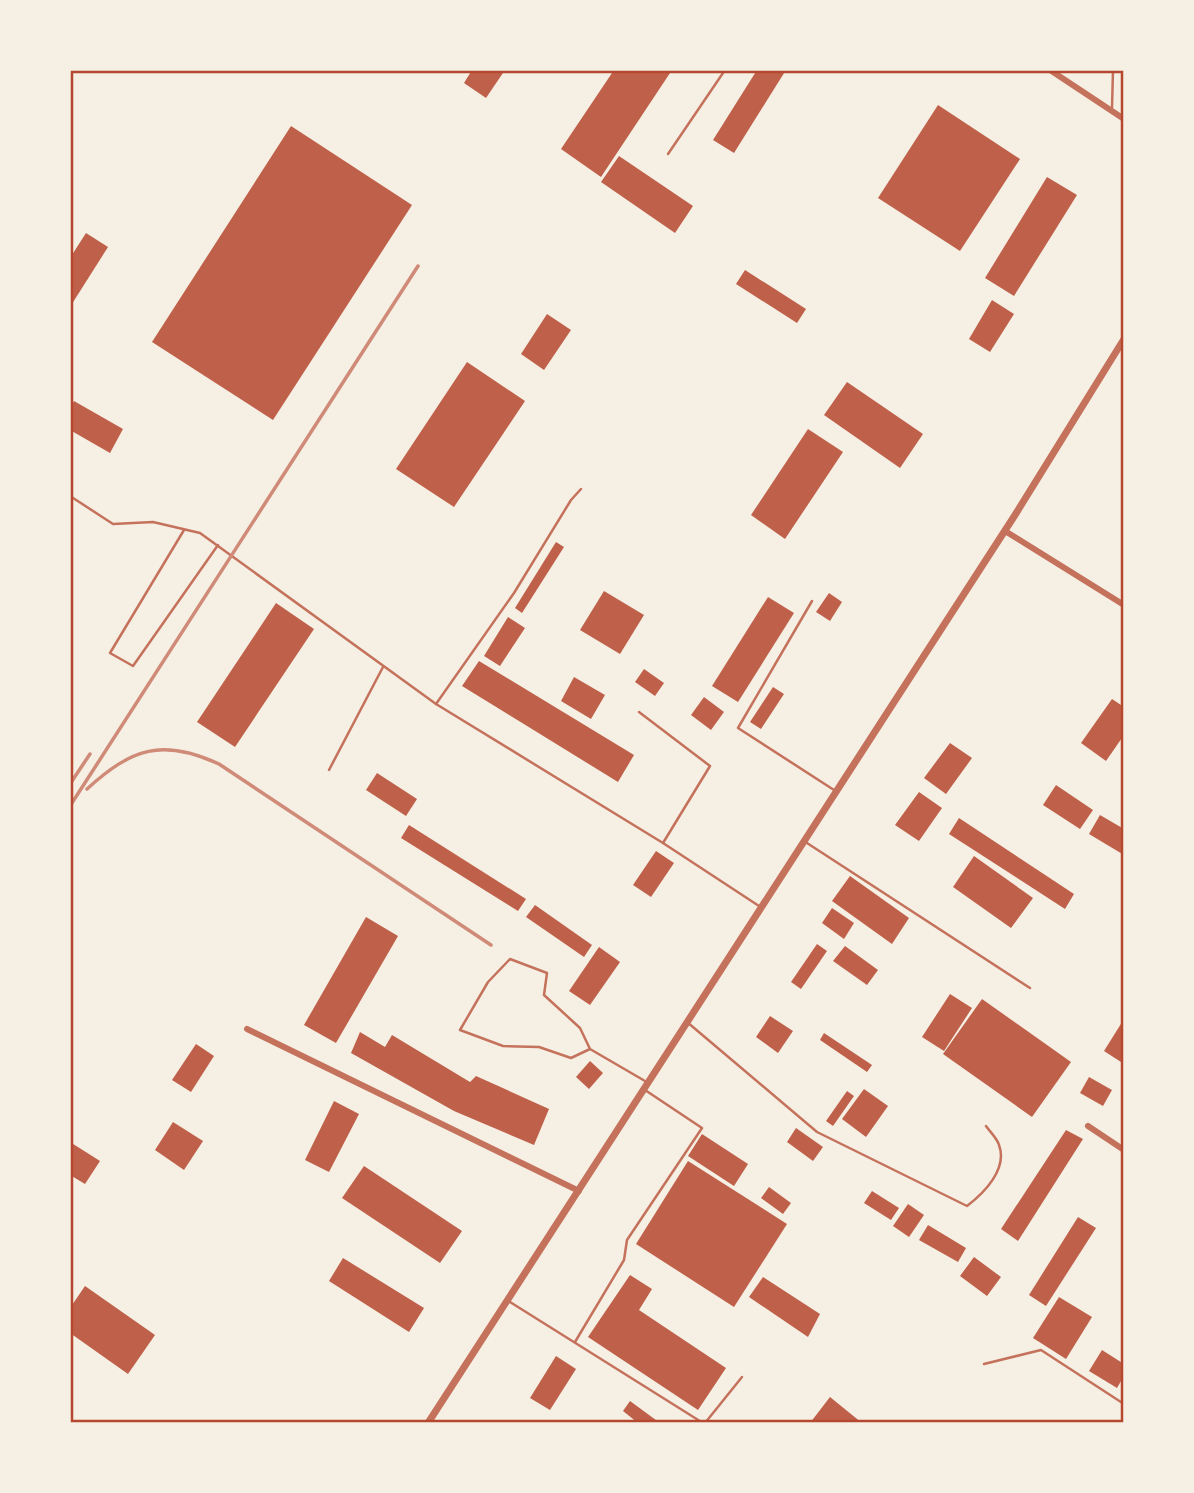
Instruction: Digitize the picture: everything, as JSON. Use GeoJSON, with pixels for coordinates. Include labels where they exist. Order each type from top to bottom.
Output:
{"type":"FeatureCollection","features":[{"type":"Feature","properties":{"kind":"street"},"geometry":{"type":"LineString","coordinates":[[1049,70],[1124,119]]}},
{"type":"Feature","properties":{"kind":"street"},"geometry":{"type":"LineString","coordinates":[[428,1423],[1005,531],[1124,340]]}},
{"type":"Feature","properties":{"kind":"street"},"geometry":{"type":"LineString","coordinates":[[1005,531],[1124,605]]}},
{"type":"Feature","properties":{"kind":"street"},"geometry":{"type":"LineString","coordinates":[[247,1028],[579,1191]]}},
{"type":"Feature","properties":{"kind":"street"},"geometry":{"type":"LineString","coordinates":[[1087,1126],[1124,1150]]}},
{"type":"Feature","properties":{"kind":"lane"},"geometry":{"type":"LineString","coordinates":[[668,154],[725,70]]}},
{"type":"Feature","properties":{"kind":"lane"},"geometry":{"type":"LineString","coordinates":[[1112,111],[1113,70]]}},
{"type":"Feature","properties":{"kind":"lane"},"geometry":{"type":"LineString","coordinates":[[436,704],[514,593],[571,500],[581,489]]}},
{"type":"Feature","properties":{"kind":"lane"},"geometry":{"type":"LineString","coordinates":[[70,496],[113,524],[153,522],[200,533],[436,704],[663,843],[761,908]]}},
{"type":"Feature","properties":{"kind":"lane"},"geometry":{"type":"LineString","coordinates":[[184,530],[110,653],[133,666],[218,545]]}},
{"type":"Feature","properties":{"kind":"lane"},"geometry":{"type":"LineString","coordinates":[[812,601],[738,728],[836,792]]}},
{"type":"Feature","properties":{"kind":"lane"},"geometry":{"type":"LineString","coordinates":[[329,770],[383,667]]}},
{"type":"Feature","properties":{"kind":"lane"},"geometry":{"type":"LineString","coordinates":[[639,712],[710,766],[663,843]]}},
{"type":"Feature","properties":{"kind":"lane"},"geometry":{"type":"LineString","coordinates":[[804,841],[1030,989]]}},
{"type":"Feature","properties":{"kind":"lane"},"geometry":{"type":"LineString","coordinates":[[575,1342],[624,1260],[627,1240],[702,1128],[590,1049],[580,1028],[544,995],[547,973],[510,959],[488,982],[460,1030],[503,1046],[538,1047],[570,1058],[590,1049]]}},
{"type":"Feature","properties":{"kind":"lane"},"geometry":{"type":"LineString","coordinates":[[687,1022],[817,1132],[967,1206],[985,1191],[1000,1164],[999,1145],[986,1126]]}},
{"type":"Feature","properties":{"kind":"lane"},"geometry":{"type":"LineString","coordinates":[[508,1300],[704,1423],[742,1377]]}},
{"type":"Feature","properties":{"kind":"lane"},"geometry":{"type":"LineString","coordinates":[[984,1364],[1041,1350],[1124,1404]]}},
{"type":"Feature","properties":{"kind":"building"},"geometry":{"type":"Polygon","coordinates":[[[472,70],[505,70],[486,98],[464,83],[472,70]]]}},
{"type":"Feature","properties":{"kind":"building"},"geometry":{"type":"Polygon","coordinates":[[[614,70],[672,70],[601,177],[561,149],[614,70]]]}},
{"type":"Feature","properties":{"kind":"building"},"geometry":{"type":"Polygon","coordinates":[[[757,70],[786,70],[734,153],[713,140],[757,70]]]}},
{"type":"Feature","properties":{"kind":"building"},"geometry":{"type":"Polygon","coordinates":[[[938,105],[1020,159],[960,251],[878,198],[938,105]]]}},
{"type":"Feature","properties":{"kind":"building"},"geometry":{"type":"Polygon","coordinates":[[[291,126],[412,205],[273,420],[152,342],[291,126]]]}},
{"type":"Feature","properties":{"kind":"building"},"geometry":{"type":"Polygon","coordinates":[[[619,156],[693,206],[675,233],[601,182],[619,156]]]}},
{"type":"Feature","properties":{"kind":"building"},"geometry":{"type":"Polygon","coordinates":[[[1047,177],[1077,195],[1014,296],[985,278],[1047,177]]]}},
{"type":"Feature","properties":{"kind":"building"},"geometry":{"type":"Polygon","coordinates":[[[86,233],[108,247],[70,307],[70,258],[86,233]]]}},
{"type":"Feature","properties":{"kind":"building"},"geometry":{"type":"Polygon","coordinates":[[[745,270],[806,309],[797,323],[736,284],[745,270]]]}},
{"type":"Feature","properties":{"kind":"building"},"geometry":{"type":"Polygon","coordinates":[[[992,300],[1014,314],[990,352],[969,339],[992,300]]]}},
{"type":"Feature","properties":{"kind":"building"},"geometry":{"type":"Polygon","coordinates":[[[547,314],[571,330],[544,370],[521,354],[547,314]]]}},
{"type":"Feature","properties":{"kind":"building"},"geometry":{"type":"Polygon","coordinates":[[[467,362],[525,401],[454,507],[396,469],[467,362]]]}},
{"type":"Feature","properties":{"kind":"building"},"geometry":{"type":"Polygon","coordinates":[[[847,382],[923,434],[900,468],[824,415],[847,382]]]}},
{"type":"Feature","properties":{"kind":"building"},"geometry":{"type":"Polygon","coordinates":[[[74,401],[123,429],[110,453],[70,430],[70,408],[74,401]]]}},
{"type":"Feature","properties":{"kind":"building"},"geometry":{"type":"Polygon","coordinates":[[[808,429],[843,452],[785,539],[751,515],[808,429]]]}},
{"type":"Feature","properties":{"kind":"building"},"geometry":{"type":"Polygon","coordinates":[[[556,542],[564,547],[522,613],[515,608],[556,542]]]}},
{"type":"Feature","properties":{"kind":"building"},"geometry":{"type":"Polygon","coordinates":[[[604,591],[644,615],[620,654],[580,630],[604,591]]]}},
{"type":"Feature","properties":{"kind":"building"},"geometry":{"type":"Polygon","coordinates":[[[829,593],[842,602],[830,621],[816,612],[829,593]]]}},
{"type":"Feature","properties":{"kind":"building"},"geometry":{"type":"Polygon","coordinates":[[[768,597],[794,613],[738,702],[712,686],[768,597]]]}},
{"type":"Feature","properties":{"kind":"building"},"geometry":{"type":"Polygon","coordinates":[[[276,603],[314,629],[235,747],[197,722],[276,603]]]}},
{"type":"Feature","properties":{"kind":"building"},"geometry":{"type":"Polygon","coordinates":[[[508,617],[525,628],[500,666],[484,656],[508,617]]]}},
{"type":"Feature","properties":{"kind":"building"},"geometry":{"type":"Polygon","coordinates":[[[479,661],[634,755],[618,782],[462,686],[479,661]]]}},
{"type":"Feature","properties":{"kind":"building"},"geometry":{"type":"Polygon","coordinates":[[[644,669],[664,683],[655,696],[635,682],[644,669]]]}},
{"type":"Feature","properties":{"kind":"building"},"geometry":{"type":"Polygon","coordinates":[[[574,677],[605,695],[591,719],[561,701],[574,677]]]}},
{"type":"Feature","properties":{"kind":"building"},"geometry":{"type":"Polygon","coordinates":[[[773,687],[784,694],[761,729],[750,722],[773,687]]]}},
{"type":"Feature","properties":{"kind":"building"},"geometry":{"type":"Polygon","coordinates":[[[704,697],[724,712],[711,730],[691,715],[704,697]]]}},
{"type":"Feature","properties":{"kind":"building"},"geometry":{"type":"Polygon","coordinates":[[[1112,699],[1124,707],[1124,735],[1106,761],[1081,743],[1112,699]]]}},
{"type":"Feature","properties":{"kind":"building"},"geometry":{"type":"Polygon","coordinates":[[[950,743],[972,758],[946,794],[924,778],[950,743]]]}},
{"type":"Feature","properties":{"kind":"building"},"geometry":{"type":"Polygon","coordinates":[[[377,773],[417,799],[406,816],[366,790],[377,773]]]}},
{"type":"Feature","properties":{"kind":"building"},"geometry":{"type":"Polygon","coordinates":[[[1056,785],[1093,810],[1080,829],[1043,805],[1056,785]]]}},
{"type":"Feature","properties":{"kind":"building"},"geometry":{"type":"Polygon","coordinates":[[[919,792],[942,808],[919,841],[895,825],[919,792]]]}},
{"type":"Feature","properties":{"kind":"building"},"geometry":{"type":"Polygon","coordinates":[[[1100,815],[1124,829],[1124,855],[1089,834],[1100,815]]]}},
{"type":"Feature","properties":{"kind":"building"},"geometry":{"type":"Polygon","coordinates":[[[959,818],[1074,894],[1065,909],[949,834],[959,818]]]}},
{"type":"Feature","properties":{"kind":"building"},"geometry":{"type":"Polygon","coordinates":[[[409,825],[526,899],[518,911],[401,838],[409,825]]]}},
{"type":"Feature","properties":{"kind":"building"},"geometry":{"type":"Polygon","coordinates":[[[656,851],[674,863],[651,897],[633,885],[656,851]]]}},
{"type":"Feature","properties":{"kind":"building"},"geometry":{"type":"Polygon","coordinates":[[[974,856],[1033,898],[1011,928],[953,887],[974,856]]]}},
{"type":"Feature","properties":{"kind":"building"},"geometry":{"type":"Polygon","coordinates":[[[850,876],[909,918],[892,944],[832,901],[850,876]]]}},
{"type":"Feature","properties":{"kind":"building"},"geometry":{"type":"Polygon","coordinates":[[[535,905],[592,945],[584,957],[526,917],[535,905]]]}},
{"type":"Feature","properties":{"kind":"building"},"geometry":{"type":"Polygon","coordinates":[[[832,908],[854,923],[844,939],[822,923],[832,908]]]}},
{"type":"Feature","properties":{"kind":"building"},"geometry":{"type":"Polygon","coordinates":[[[366,917],[398,936],[336,1043],[304,1025],[366,917]]]}},
{"type":"Feature","properties":{"kind":"building"},"geometry":{"type":"Polygon","coordinates":[[[817,944],[827,951],[801,989],[791,982],[817,944]]]}},
{"type":"Feature","properties":{"kind":"building"},"geometry":{"type":"Polygon","coordinates":[[[845,946],[878,970],[867,985],[833,961],[845,946]]]}},
{"type":"Feature","properties":{"kind":"building"},"geometry":{"type":"Polygon","coordinates":[[[599,947],[620,962],[590,1005],[569,991],[599,947]]]}},
{"type":"Feature","properties":{"kind":"building"},"geometry":{"type":"Polygon","coordinates":[[[950,994],[972,1008],[944,1051],[922,1037],[950,994]]]}},
{"type":"Feature","properties":{"kind":"building"},"geometry":{"type":"Polygon","coordinates":[[[982,999],[1071,1062],[1032,1117],[943,1054],[982,999]]]}},
{"type":"Feature","properties":{"kind":"building"},"geometry":{"type":"Polygon","coordinates":[[[770,1016],[793,1031],[778,1053],[756,1037],[770,1016]]]}},
{"type":"Feature","properties":{"kind":"building"},"geometry":{"type":"Polygon","coordinates":[[[1124,1019],[1124,1057],[1121,1062],[1104,1051],[1124,1019]]]}},
{"type":"Feature","properties":{"kind":"building"},"geometry":{"type":"Polygon","coordinates":[[[360,1032],[385,1047],[392,1035],[470,1082],[476,1076],[549,1109],[534,1145],[454,1111],[351,1053],[360,1032]]]}},
{"type":"Feature","properties":{"kind":"building"},"geometry":{"type":"Polygon","coordinates":[[[824,1033],[872,1065],[867,1072],[820,1040],[824,1033]]]}},
{"type":"Feature","properties":{"kind":"building"},"geometry":{"type":"Polygon","coordinates":[[[196,1044],[214,1056],[191,1092],[172,1080],[196,1044]]]}},
{"type":"Feature","properties":{"kind":"building"},"geometry":{"type":"Polygon","coordinates":[[[590,1061],[603,1073],[589,1089],[576,1077],[590,1061]]]}},
{"type":"Feature","properties":{"kind":"building"},"geometry":{"type":"Polygon","coordinates":[[[1089,1077],[1112,1090],[1103,1106],[1080,1093],[1089,1077]]]}},
{"type":"Feature","properties":{"kind":"building"},"geometry":{"type":"Polygon","coordinates":[[[864,1089],[888,1106],[866,1137],[842,1119],[864,1089]]]}},
{"type":"Feature","properties":{"kind":"building"},"geometry":{"type":"Polygon","coordinates":[[[847,1091],[854,1096],[833,1126],[826,1121],[847,1091]]]}},
{"type":"Feature","properties":{"kind":"building"},"geometry":{"type":"Polygon","coordinates":[[[334,1101],[359,1114],[329,1172],[305,1160],[334,1101]]]}},
{"type":"Feature","properties":{"kind":"building"},"geometry":{"type":"Polygon","coordinates":[[[173,1122],[203,1141],[184,1170],[155,1150],[173,1122]]]}},
{"type":"Feature","properties":{"kind":"building"},"geometry":{"type":"Polygon","coordinates":[[[796,1128],[823,1147],[813,1161],[787,1142],[796,1128]]]}},
{"type":"Feature","properties":{"kind":"building"},"geometry":{"type":"Polygon","coordinates":[[[1066,1130],[1083,1139],[1018,1241],[1001,1229],[1066,1130]]]}},
{"type":"Feature","properties":{"kind":"building"},"geometry":{"type":"Polygon","coordinates":[[[702,1134],[748,1164],[734,1186],[688,1156],[702,1134]]]}},
{"type":"Feature","properties":{"kind":"building"},"geometry":{"type":"Polygon","coordinates":[[[70,1142],[100,1161],[85,1184],[70,1175],[70,1142]]]}},
{"type":"Feature","properties":{"kind":"building"},"geometry":{"type":"Polygon","coordinates":[[[688,1161],[787,1224],[734,1307],[636,1244],[688,1161]]]}},
{"type":"Feature","properties":{"kind":"building"},"geometry":{"type":"Polygon","coordinates":[[[364,1166],[462,1231],[440,1263],[342,1198],[364,1166]]]}},
{"type":"Feature","properties":{"kind":"building"},"geometry":{"type":"Polygon","coordinates":[[[769,1187],[791,1203],[783,1214],[761,1198],[769,1187]]]}},
{"type":"Feature","properties":{"kind":"building"},"geometry":{"type":"Polygon","coordinates":[[[872,1191],[899,1208],[891,1220],[864,1203],[872,1191]]]}},
{"type":"Feature","properties":{"kind":"building"},"geometry":{"type":"Polygon","coordinates":[[[908,1204],[924,1215],[909,1237],[893,1226],[908,1204]]]}},
{"type":"Feature","properties":{"kind":"building"},"geometry":{"type":"Polygon","coordinates":[[[1078,1217],[1096,1228],[1046,1306],[1029,1295],[1078,1217]]]}},
{"type":"Feature","properties":{"kind":"building"},"geometry":{"type":"Polygon","coordinates":[[[928,1225],[966,1248],[958,1262],[919,1240],[928,1225]]]}},
{"type":"Feature","properties":{"kind":"building"},"geometry":{"type":"Polygon","coordinates":[[[974,1257],[1001,1277],[987,1296],[960,1276],[974,1257]]]}},
{"type":"Feature","properties":{"kind":"building"},"geometry":{"type":"Polygon","coordinates":[[[343,1258],[424,1308],[409,1332],[329,1281],[343,1258]]]}},
{"type":"Feature","properties":{"kind":"building"},"geometry":{"type":"Polygon","coordinates":[[[630,1275],[652,1289],[639,1310],[726,1368],[698,1410],[588,1337],[630,1275]]]}},
{"type":"Feature","properties":{"kind":"building"},"geometry":{"type":"Polygon","coordinates":[[[763,1277],[820,1314],[808,1337],[749,1297],[763,1277]]]}},
{"type":"Feature","properties":{"kind":"building"},"geometry":{"type":"Polygon","coordinates":[[[85,1286],[155,1335],[128,1374],[70,1333],[70,1308],[85,1286]]]}},
{"type":"Feature","properties":{"kind":"building"},"geometry":{"type":"Polygon","coordinates":[[[1059,1297],[1092,1317],[1066,1359],[1033,1338],[1059,1297]]]}},
{"type":"Feature","properties":{"kind":"building"},"geometry":{"type":"Polygon","coordinates":[[[1102,1350],[1124,1364],[1124,1376],[1117,1388],[1089,1371],[1102,1350]]]}},
{"type":"Feature","properties":{"kind":"building"},"geometry":{"type":"Polygon","coordinates":[[[556,1356],[576,1369],[550,1410],[530,1398],[556,1356]]]}},
{"type":"Feature","properties":{"kind":"building"},"geometry":{"type":"Polygon","coordinates":[[[830,1397],[862,1423],[810,1423],[830,1397]]]}},
{"type":"Feature","properties":{"kind":"building"},"geometry":{"type":"Polygon","coordinates":[[[630,1401],[660,1423],[638,1423],[623,1411],[630,1401]]]}},
{"type":"Feature","properties":{"kind":"railway"},"geometry":{"type":"LineString","coordinates":[[70,806],[418,266]]}},
{"type":"Feature","properties":{"kind":"railway"},"geometry":{"type":"LineString","coordinates":[[87,789],[119,764],[148,751],[181,751],[199,756],[219,764],[491,945]]}},
{"type":"Feature","properties":{"kind":"railway"},"geometry":{"type":"LineString","coordinates":[[70,784],[90,754]]}}]}
